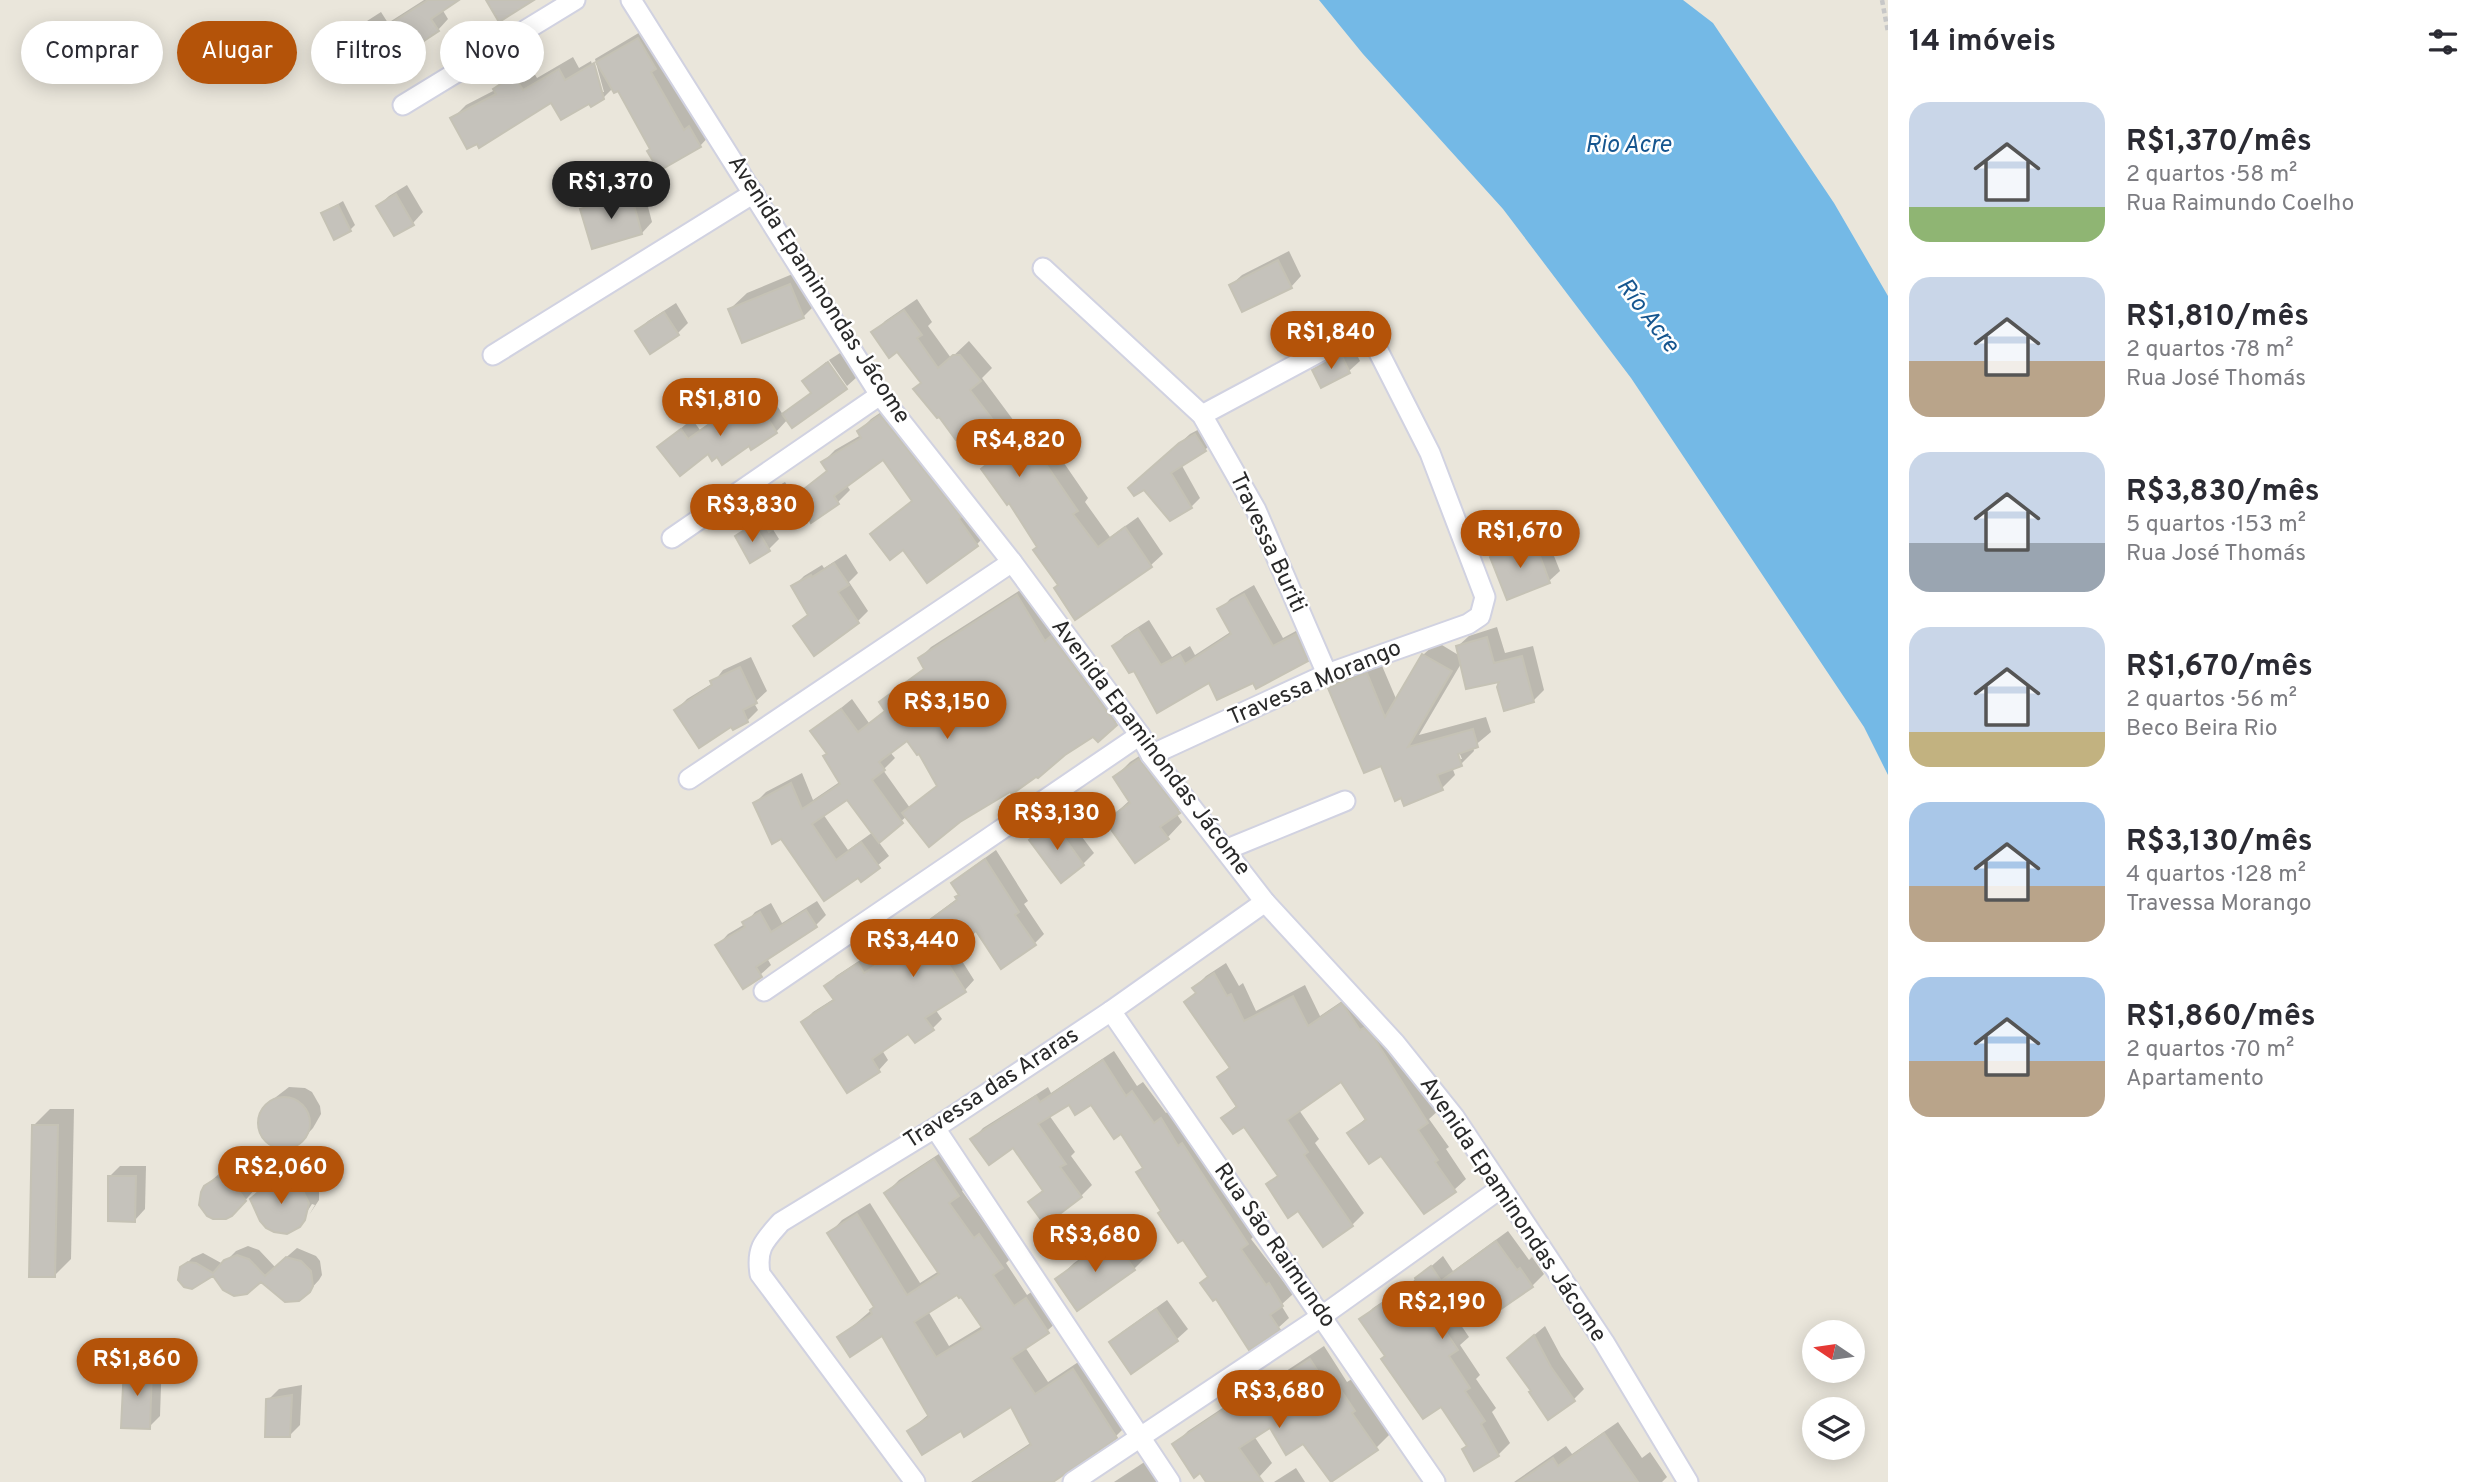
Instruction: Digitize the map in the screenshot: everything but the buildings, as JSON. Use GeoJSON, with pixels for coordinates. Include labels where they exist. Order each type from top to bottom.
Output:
{"type":"FeatureCollection","features":[{"type":"Feature","properties":{"kind":"street"},"geometry":{"type":"LineString","coordinates":[[402,104],[575,0]]}},
{"type":"Feature","properties":{"kind":"street","name":"Avenida Epaminondas Jácome"},"geometry":{"type":"LineString","coordinates":[[631,0],[880,394],[1012,562],[1140,735],[1151,755],[1265,902],[1395,1043],[1455,1118],[1604,1342],[1688,1482]]}},
{"type":"Feature","properties":{"kind":"street"},"geometry":{"type":"LineString","coordinates":[[493,355],[754,193]]}},
{"type":"Feature","properties":{"kind":"street","name":"Travessa Buriti"},"geometry":{"type":"LineString","coordinates":[[1043,268],[1202,415],[1256,510],[1327,674]]}},
{"type":"Feature","properties":{"kind":"street","name":"Travessa Morango"},"geometry":{"type":"LineString","coordinates":[[1151,755],[1327,674],[1468,624],[1480,616],[1485,597],[1430,453],[1366,327],[1202,415]]}},
{"type":"Feature","properties":{"kind":"street"},"geometry":{"type":"LineString","coordinates":[[672,538],[880,394]]}},
{"type":"Feature","properties":{"kind":"street"},"geometry":{"type":"LineString","coordinates":[[689,779],[1012,562]]}},
{"type":"Feature","properties":{"kind":"street"},"geometry":{"type":"LineString","coordinates":[[764,990],[1140,735]]}},
{"type":"Feature","properties":{"kind":"street"},"geometry":{"type":"LineString","coordinates":[[1225,850],[1345,801]]}},
{"type":"Feature","properties":{"kind":"street","name":"Travessa das Araras"},"geometry":{"type":"LineString","coordinates":[[915,1482],[760,1274],[758,1260],[762,1242],[781,1222],[935,1128],[1111,1012],[1265,902]]}},
{"type":"Feature","properties":{"kind":"street","name":"Rua São Raimundo"},"geometry":{"type":"LineString","coordinates":[[1111,1012],[1436,1482]]}},
{"type":"Feature","properties":{"kind":"street"},"geometry":{"type":"LineString","coordinates":[[935,1128],[1170,1482]]}},
{"type":"Feature","properties":{"kind":"street"},"geometry":{"type":"LineString","coordinates":[[1073,1482],[1322,1316],[1501,1188]]}},
{"type":"Feature","properties":{"kind":"path"},"geometry":{"type":"LineString","coordinates":[[1882,0],[1888,32]]}},
{"type":"Feature","properties":{"kind":"water","name":"Rio Acre"},"geometry":{"type":"Polygon","coordinates":[[[1319,0],[1683,0],[1713,23],[1834,203],[1888,296],[1888,775],[1864,727],[1631,378],[1503,209],[1363,54],[1319,0]]]}},
{"type":"Feature","properties":{"kind":"water label","name":"Río Acre"},"geometry":{"type":"Point","coordinates":[1647,316]}}]}
